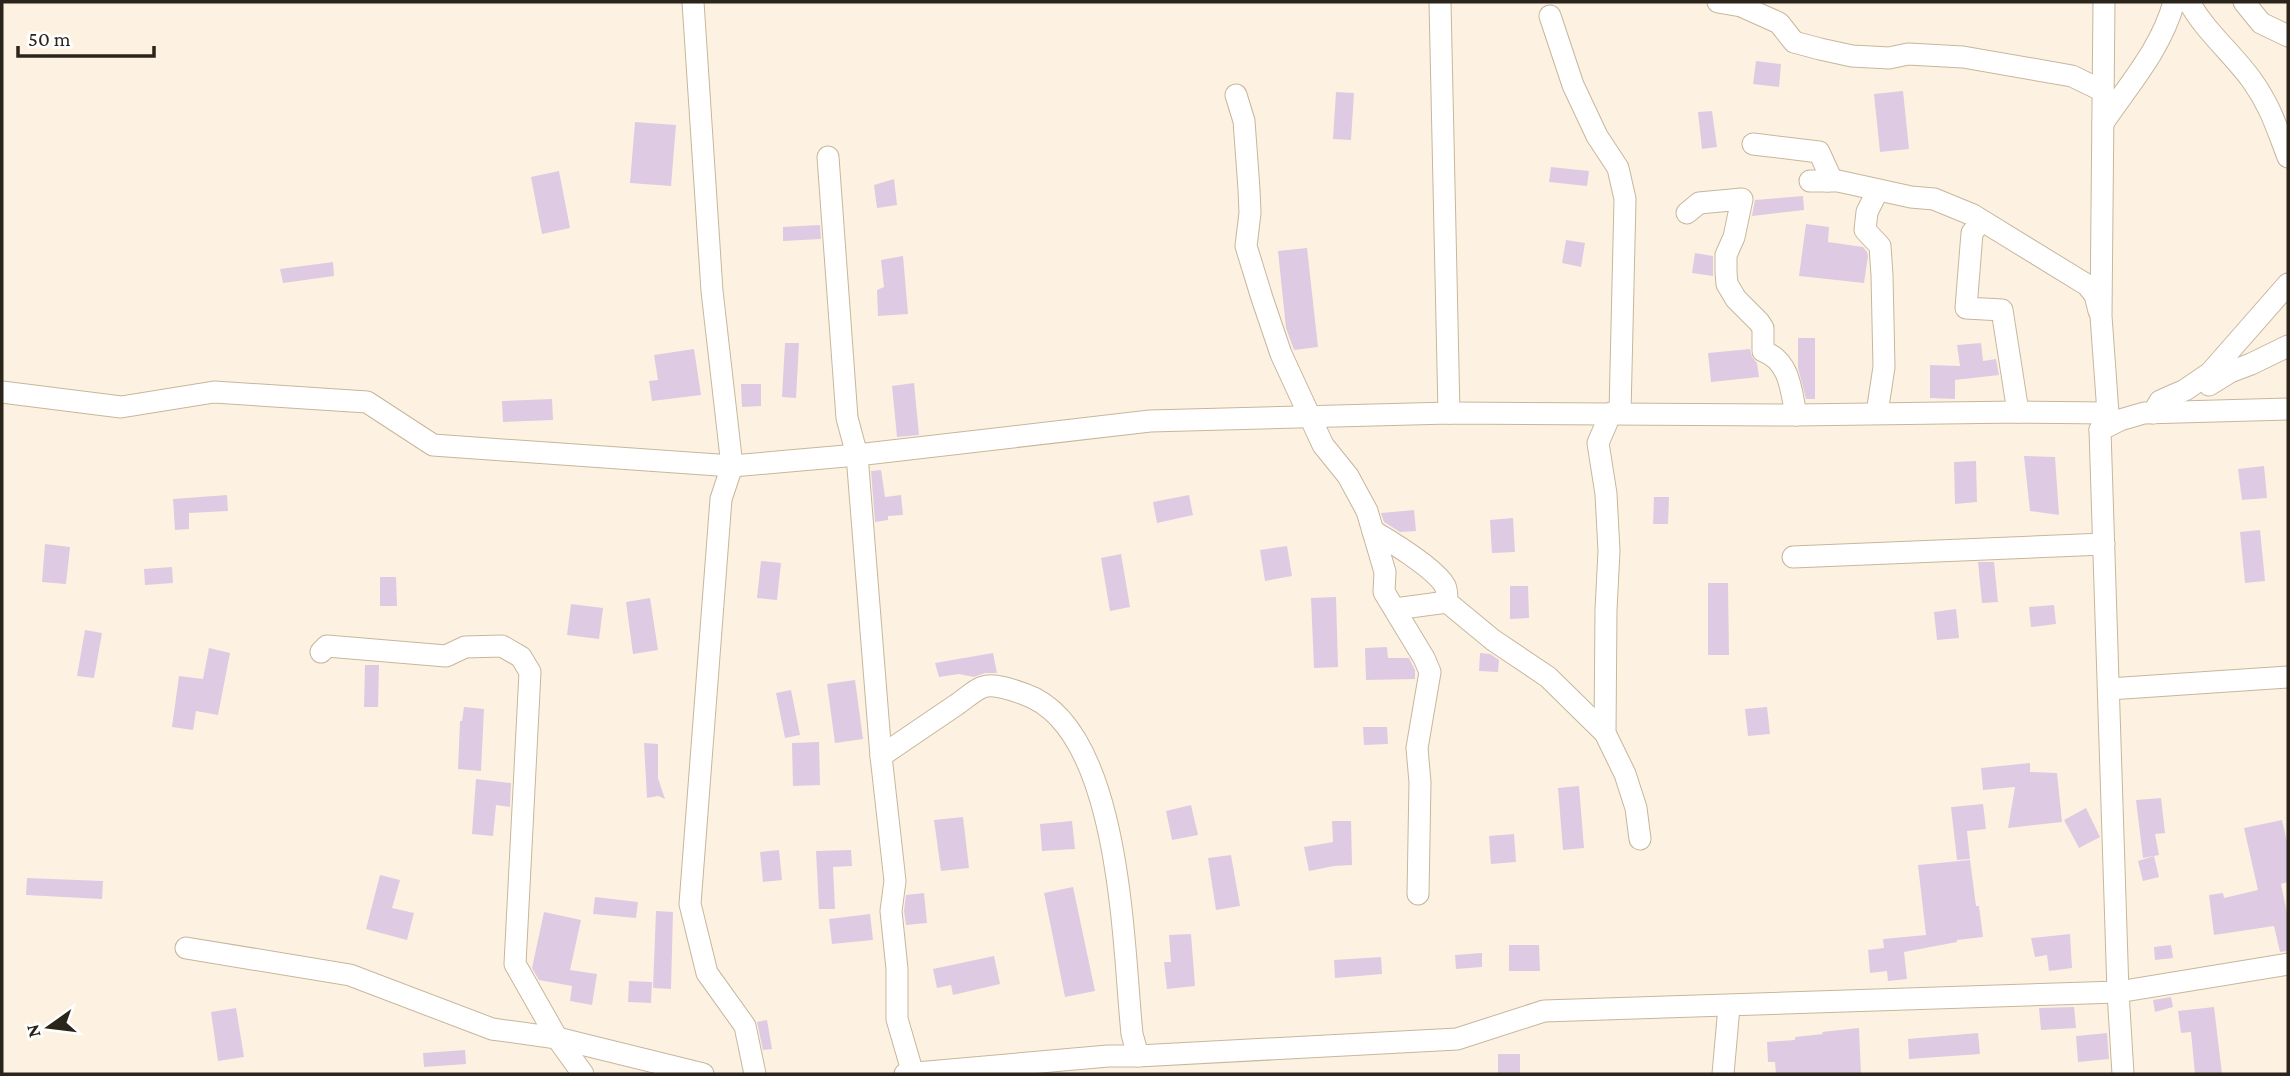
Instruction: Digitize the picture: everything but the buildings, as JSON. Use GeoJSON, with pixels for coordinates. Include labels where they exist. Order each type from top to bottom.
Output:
{"type":"FeatureCollection","features":[{"type":"Feature","properties":{"kind":"street"},"geometry":{"type":"LineString","coordinates":[[693,2],[712,291],[732,466],[721,499],[691,904],[707,973],[745,1026],[755,1074]]}},
{"type":"Feature","properties":{"kind":"street"},"geometry":{"type":"LineString","coordinates":[[1440,2],[1448,413]]}},
{"type":"Feature","properties":{"kind":"street"},"geometry":{"type":"LineString","coordinates":[[1718,2],[1741,6],[1779,23],[1794,43],[1852,56],[1889,58],[1908,54],[1963,57],[2072,76],[2103,91]]}},
{"type":"Feature","properties":{"kind":"street"},"geometry":{"type":"LineString","coordinates":[[2104,2],[2101,316],[2104,544],[2123,1074]]}},
{"type":"Feature","properties":{"kind":"street"},"geometry":{"type":"LineString","coordinates":[[2103,123],[2154,52],[2175,2]]}},
{"type":"Feature","properties":{"kind":"street"},"geometry":{"type":"LineString","coordinates":[[2189,2],[2221,46],[2250,77],[2271,110],[2288,157]]}},
{"type":"Feature","properties":{"kind":"street"},"geometry":{"type":"LineString","coordinates":[[2244,2],[2261,23],[2288,36]]}},
{"type":"Feature","properties":{"kind":"street"},"geometry":{"type":"LineString","coordinates":[[1550,16],[1573,85],[1597,136],[1618,168],[1625,199],[1615,413],[1598,443],[1606,494],[1609,551],[1605,733]]}},
{"type":"Feature","properties":{"kind":"street"},"geometry":{"type":"LineString","coordinates":[[1236,95],[1244,121],[1249,189],[1250,213],[1246,246],[1281,354],[1323,445],[1348,476],[1367,512],[1385,572],[1384,593],[1430,671],[1417,748],[1420,782],[1418,894]]}},
{"type":"Feature","properties":{"kind":"street"},"geometry":{"type":"LineString","coordinates":[[1753,144],[1819,152],[1830,176],[1818,181],[1838,181],[1911,197],[1934,199],[1981,221],[2087,285],[2095,295],[2101,316]]}},
{"type":"Feature","properties":{"kind":"street"},"geometry":{"type":"LineString","coordinates":[[828,157],[847,418],[857,456],[881,756],[895,881],[891,911],[897,969],[897,1019],[913,1074]]}},
{"type":"Feature","properties":{"kind":"street"},"geometry":{"type":"LineString","coordinates":[[1877,413],[1884,367],[1882,275],[1880,246],[1865,230],[1867,212],[1878,190]]}},
{"type":"Feature","properties":{"kind":"street"},"geometry":{"type":"LineString","coordinates":[[1687,213],[1699,203],[1742,199],[1734,237],[1726,255],[1727,284],[1736,299],[1763,328],[1763,351],[1771,354],[1783,365],[1789,378],[1796,415]]}},
{"type":"Feature","properties":{"kind":"street"},"geometry":{"type":"LineString","coordinates":[[1981,221],[1972,233],[1966,308],[2001,310],[2018,412]]}},
{"type":"Feature","properties":{"kind":"street"},"geometry":{"type":"LineString","coordinates":[[2153,413],[2160,401],[2185,390],[2210,373],[2288,284]]}},
{"type":"Feature","properties":{"kind":"street"},"geometry":{"type":"LineString","coordinates":[[2183,412],[2194,398],[2220,377],[2288,346]]}},
{"type":"Feature","properties":{"kind":"street"},"geometry":{"type":"LineString","coordinates":[[2,393],[121,407],[214,392],[367,402],[433,445],[732,466],[857,456],[1150,421],[1448,413],[1796,415],[2018,412],[2104,422],[2144,413],[2288,409]]}},
{"type":"Feature","properties":{"kind":"street"},"geometry":{"type":"LineString","coordinates":[[1373,531],[1405,550],[1445,586],[1447,603],[1493,640],[1548,677],[1605,733],[1625,774],[1636,808],[1640,839]]}},
{"type":"Feature","properties":{"kind":"street"},"geometry":{"type":"LineString","coordinates":[[1793,557],[2104,544]]}},
{"type":"Feature","properties":{"kind":"street"},"geometry":{"type":"LineString","coordinates":[[1385,572],[1405,550]]}},
{"type":"Feature","properties":{"kind":"street"},"geometry":{"type":"LineString","coordinates":[[1395,609],[1447,603]]}},
{"type":"Feature","properties":{"kind":"street"},"geometry":{"type":"LineString","coordinates":[[321,652],[327,646],[446,656],[465,647],[502,646],[521,657],[530,672],[515,964],[557,1038],[583,1074]]}},
{"type":"Feature","properties":{"kind":"street"},"geometry":{"type":"LineString","coordinates":[[2109,689],[2288,677]]}},
{"type":"Feature","properties":{"kind":"street"},"geometry":{"type":"LineString","coordinates":[[881,756],[983,687],[1009,689],[1035,698],[1060,718],[1087,759],[1110,838],[1119,884],[1132,1034],[1138,1056]]}},
{"type":"Feature","properties":{"kind":"street"},"geometry":{"type":"LineString","coordinates":[[186,948],[350,975],[492,1029],[557,1038],[704,1074]]}},
{"type":"Feature","properties":{"kind":"street"},"geometry":{"type":"LineString","coordinates":[[905,1074],[1108,1056],[1457,1039],[1544,1011],[1729,1007],[2118,992],[2288,964]]}},
{"type":"Feature","properties":{"kind":"street"},"geometry":{"type":"LineString","coordinates":[[1723,1074],[1729,1007]]}}]}
